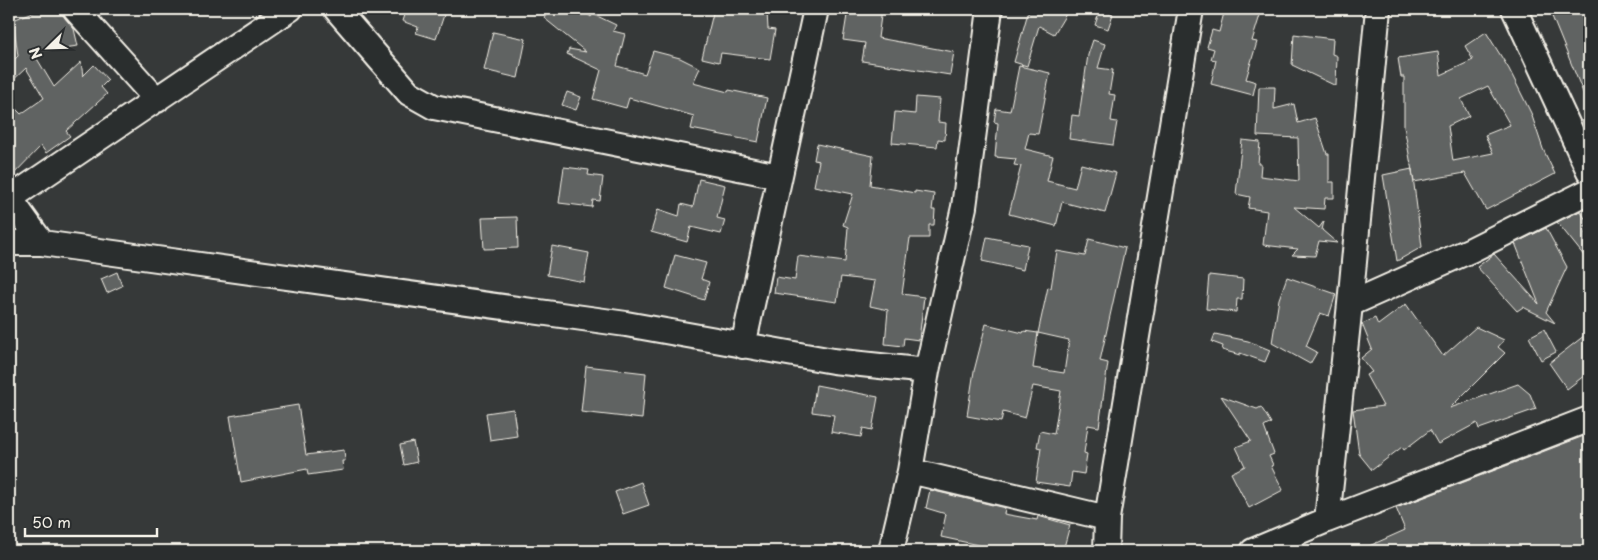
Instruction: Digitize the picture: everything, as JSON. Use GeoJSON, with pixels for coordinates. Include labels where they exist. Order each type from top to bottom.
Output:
{"type":"FeatureCollection","features":[{"type":"Feature","properties":{"kind":"street"},"geometry":{"type":"LineString","coordinates":[[75,9],[157,100]]}},
{"type":"Feature","properties":{"kind":"street"},"geometry":{"type":"LineString","coordinates":[[42,243],[9,198],[290,9]]}},
{"type":"Feature","properties":{"kind":"street"},"geometry":{"type":"LineString","coordinates":[[336,9],[409,93],[434,107],[779,176]]}},
{"type":"Feature","properties":{"kind":"street"},"geometry":{"type":"LineString","coordinates":[[743,346],[816,9]]}},
{"type":"Feature","properties":{"kind":"street"},"geometry":{"type":"LineString","coordinates":[[891,551],[910,471],[927,371],[964,207],[990,9]]}},
{"type":"Feature","properties":{"kind":"street"},"geometry":{"type":"LineString","coordinates":[[1106,551],[1107,518],[1191,9]]}},
{"type":"Feature","properties":{"kind":"street"},"geometry":{"type":"LineString","coordinates":[[1327,520],[1378,9]]}},
{"type":"Feature","properties":{"kind":"street"},"geometry":{"type":"LineString","coordinates":[[1514,9],[1589,171]]}},
{"type":"Feature","properties":{"kind":"street"},"geometry":{"type":"LineString","coordinates":[[1350,304],[1471,250],[1589,191]]}},
{"type":"Feature","properties":{"kind":"street"},"geometry":{"type":"LineString","coordinates":[[9,243],[42,243],[626,324],[743,346],[833,360],[927,371]]}},
{"type":"Feature","properties":{"kind":"street"},"geometry":{"type":"LineString","coordinates":[[1253,551],[1327,520],[1589,419]]}},
{"type":"Feature","properties":{"kind":"street"},"geometry":{"type":"LineString","coordinates":[[910,471],[1107,518]]}},
{"type":"Feature","properties":{"kind":"building"},"geometry":{"type":"Polygon","coordinates":[[[41,9],[62,9],[65,18],[74,29],[78,46],[33,52],[54,87],[81,62],[83,76],[94,65],[108,80],[101,87],[107,94],[66,131],[70,136],[46,153],[41,146],[9,179],[9,102],[21,114],[44,98],[26,68],[9,84],[9,65],[18,56],[13,20],[41,9]]]}},
{"type":"Feature","properties":{"kind":"building"},"geometry":{"type":"Polygon","coordinates":[[[406,9],[446,9],[436,39],[416,33],[418,27],[402,21],[406,9]]]}},
{"type":"Feature","properties":{"kind":"building"},"geometry":{"type":"Polygon","coordinates":[[[551,9],[581,9],[591,17],[593,14],[616,25],[613,31],[625,34],[617,66],[645,74],[653,51],[680,58],[700,68],[693,83],[728,92],[729,90],[767,98],[758,142],[691,129],[694,116],[629,98],[626,108],[593,99],[601,70],[567,54],[569,49],[586,52],[544,18],[551,9]]]}},
{"type":"Feature","properties":{"kind":"building"},"geometry":{"type":"Polygon","coordinates":[[[714,9],[734,9],[750,13],[767,12],[768,29],[775,30],[770,59],[721,53],[719,62],[702,58],[714,9]]]}},
{"type":"Feature","properties":{"kind":"building"},"geometry":{"type":"Polygon","coordinates":[[[848,9],[882,9],[878,38],[954,52],[950,75],[862,61],[865,43],[843,40],[848,9]]]}},
{"type":"Feature","properties":{"kind":"building"},"geometry":{"type":"Polygon","coordinates":[[[1029,9],[1069,9],[1054,34],[1039,26],[1027,66],[1014,62],[1029,9]]]}},
{"type":"Feature","properties":{"kind":"building"},"geometry":{"type":"Polygon","coordinates":[[[1225,9],[1262,9],[1252,41],[1257,42],[1246,79],[1256,82],[1253,95],[1211,84],[1216,60],[1211,59],[1214,49],[1207,47],[1212,30],[1219,32],[1225,9]]]}},
{"type":"Feature","properties":{"kind":"building"},"geometry":{"type":"Polygon","coordinates":[[[1549,9],[1585,9],[1589,21],[1589,107],[1549,9]]]}},
{"type":"Feature","properties":{"kind":"building"},"geometry":{"type":"Polygon","coordinates":[[[1100,10],[1113,14],[1108,29],[1095,25],[1100,10]]]}},
{"type":"Feature","properties":{"kind":"building"},"geometry":{"type":"Polygon","coordinates":[[[493,32],[526,39],[518,78],[484,70],[493,32]]]}},
{"type":"Feature","properties":{"kind":"building"},"geometry":{"type":"Polygon","coordinates":[[[1486,32],[1509,69],[1531,113],[1543,149],[1555,174],[1486,210],[1465,173],[1414,182],[1404,126],[1404,77],[1401,77],[1398,58],[1438,52],[1441,75],[1473,60],[1465,46],[1486,32]],[[1488,86],[1461,99],[1469,116],[1448,126],[1453,161],[1493,153],[1485,135],[1510,125],[1488,86]]]}},
{"type":"Feature","properties":{"kind":"building"},"geometry":{"type":"Polygon","coordinates":[[[1294,34],[1333,39],[1332,54],[1337,56],[1336,86],[1292,65],[1294,34]]]}},
{"type":"Feature","properties":{"kind":"building"},"geometry":{"type":"Polygon","coordinates":[[[1093,40],[1105,44],[1098,68],[1113,70],[1109,94],[1115,95],[1111,121],[1117,122],[1113,145],[1069,139],[1072,115],[1079,116],[1088,55],[1093,40]]]}},
{"type":"Feature","properties":{"kind":"building"},"geometry":{"type":"Polygon","coordinates":[[[1019,66],[1050,73],[1038,134],[1029,133],[1025,149],[1053,156],[1047,181],[1075,188],[1081,164],[1116,173],[1105,213],[1062,202],[1056,226],[1009,214],[1021,166],[1014,165],[1016,159],[995,157],[998,123],[994,122],[996,109],[1010,111],[1019,66]]]}},
{"type":"Feature","properties":{"kind":"building"},"geometry":{"type":"Polygon","coordinates":[[[1259,87],[1275,87],[1274,109],[1294,104],[1298,123],[1315,118],[1327,154],[1329,154],[1329,182],[1334,182],[1334,198],[1325,198],[1324,209],[1294,207],[1319,228],[1324,221],[1322,230],[1337,243],[1319,241],[1315,256],[1292,255],[1298,249],[1263,245],[1267,211],[1248,208],[1250,197],[1236,194],[1242,140],[1260,142],[1258,164],[1261,164],[1260,176],[1299,181],[1298,138],[1257,136],[1259,87]]]}},
{"type":"Feature","properties":{"kind":"building"},"geometry":{"type":"Polygon","coordinates":[[[567,92],[581,97],[576,110],[562,105],[567,92]]]}},
{"type":"Feature","properties":{"kind":"building"},"geometry":{"type":"Polygon","coordinates":[[[916,97],[940,99],[938,122],[946,123],[945,140],[938,139],[937,147],[892,143],[895,112],[915,114],[916,97]]]}},
{"type":"Feature","properties":{"kind":"building"},"geometry":{"type":"Polygon","coordinates":[[[817,144],[873,156],[870,185],[915,193],[915,191],[934,194],[932,210],[935,210],[934,225],[929,225],[929,238],[910,238],[902,294],[924,297],[919,340],[904,338],[903,346],[885,344],[888,310],[870,306],[875,281],[841,277],[837,302],[774,293],[776,277],[795,280],[798,256],[845,262],[848,227],[843,225],[853,194],[814,186],[819,161],[814,160],[817,144]]]}},
{"type":"Feature","properties":{"kind":"building"},"geometry":{"type":"Polygon","coordinates":[[[564,167],[589,170],[588,175],[603,177],[600,201],[593,200],[592,207],[559,203],[564,167]]]}},
{"type":"Feature","properties":{"kind":"building"},"geometry":{"type":"Polygon","coordinates":[[[1412,169],[1422,247],[1397,261],[1383,175],[1412,169]]]}},
{"type":"Feature","properties":{"kind":"building"},"geometry":{"type":"Polygon","coordinates":[[[699,179],[725,185],[717,218],[725,220],[721,234],[691,227],[687,242],[651,232],[658,209],[679,216],[681,204],[693,207],[699,179]]]}},
{"type":"Feature","properties":{"kind":"building"},"geometry":{"type":"Polygon","coordinates":[[[1580,211],[1589,224],[1583,229],[1589,236],[1589,262],[1557,222],[1580,211]]]}},
{"type":"Feature","properties":{"kind":"building"},"geometry":{"type":"Polygon","coordinates":[[[517,217],[518,248],[484,249],[482,218],[517,217]]]}},
{"type":"Feature","properties":{"kind":"building"},"geometry":{"type":"Polygon","coordinates":[[[1546,228],[1567,267],[1546,312],[1555,323],[1523,307],[1517,311],[1477,267],[1494,254],[1539,304],[1515,243],[1546,228]]]}},
{"type":"Feature","properties":{"kind":"building"},"geometry":{"type":"Polygon","coordinates":[[[987,237],[1028,245],[1023,270],[982,261],[987,237]]]}},
{"type":"Feature","properties":{"kind":"building"},"geometry":{"type":"Polygon","coordinates":[[[1089,239],[1125,248],[1100,361],[1108,363],[1099,427],[1088,425],[1084,453],[1087,454],[1084,474],[1072,472],[1070,487],[1036,482],[1041,448],[1037,447],[1040,431],[1054,434],[1061,391],[1033,386],[1025,418],[1003,412],[1001,422],[967,416],[974,371],[986,324],[1023,333],[1024,331],[1038,333],[1048,287],[1051,288],[1057,251],[1085,256],[1089,239]],[[1038,333],[1033,368],[1064,373],[1069,340],[1038,333]]]}},
{"type":"Feature","properties":{"kind":"building"},"geometry":{"type":"Polygon","coordinates":[[[552,246],[589,253],[584,282],[547,275],[552,246]]]}},
{"type":"Feature","properties":{"kind":"building"},"geometry":{"type":"Polygon","coordinates":[[[675,255],[706,263],[701,279],[709,282],[704,300],[666,288],[675,255]]]}},
{"type":"Feature","properties":{"kind":"building"},"geometry":{"type":"Polygon","coordinates":[[[117,272],[122,286],[107,293],[101,279],[117,272]]]}},
{"type":"Feature","properties":{"kind":"building"},"geometry":{"type":"Polygon","coordinates":[[[1209,275],[1243,279],[1242,299],[1237,299],[1236,312],[1206,309],[1209,275]]]}},
{"type":"Feature","properties":{"kind":"building"},"geometry":{"type":"Polygon","coordinates":[[[1287,277],[1336,294],[1329,316],[1320,313],[1306,346],[1317,352],[1310,364],[1272,343],[1279,299],[1287,277]]]}},
{"type":"Feature","properties":{"kind":"building"},"geometry":{"type":"Polygon","coordinates":[[[1406,304],[1443,356],[1476,327],[1504,340],[1498,347],[1505,353],[1450,408],[1518,384],[1530,394],[1536,409],[1479,429],[1477,423],[1438,444],[1430,430],[1404,450],[1402,447],[1372,470],[1359,454],[1353,410],[1383,406],[1366,375],[1372,372],[1361,358],[1372,349],[1362,324],[1375,318],[1378,325],[1406,304]]]}},
{"type":"Feature","properties":{"kind":"building"},"geometry":{"type":"Polygon","coordinates":[[[1544,329],[1556,352],[1541,360],[1529,337],[1544,329]]]}},
{"type":"Feature","properties":{"kind":"building"},"geometry":{"type":"Polygon","coordinates":[[[1589,332],[1589,372],[1567,389],[1549,363],[1589,332]]]}},
{"type":"Feature","properties":{"kind":"building"},"geometry":{"type":"Polygon","coordinates":[[[1215,334],[1248,341],[1270,350],[1265,362],[1240,353],[1240,355],[1222,350],[1223,346],[1212,342],[1215,334]]]}},
{"type":"Feature","properties":{"kind":"building"},"geometry":{"type":"Polygon","coordinates":[[[586,366],[646,373],[642,419],[581,412],[586,366]]]}},
{"type":"Feature","properties":{"kind":"building"},"geometry":{"type":"Polygon","coordinates":[[[816,385],[878,397],[872,430],[863,428],[861,437],[831,432],[834,415],[812,412],[816,385]]]}},
{"type":"Feature","properties":{"kind":"building"},"geometry":{"type":"Polygon","coordinates":[[[1221,396],[1257,409],[1261,407],[1271,423],[1264,427],[1274,454],[1269,456],[1273,465],[1271,466],[1283,490],[1249,508],[1231,473],[1245,466],[1236,447],[1251,441],[1221,396]]]}},
{"type":"Feature","properties":{"kind":"building"},"geometry":{"type":"Polygon","coordinates":[[[298,405],[306,455],[344,450],[345,461],[342,461],[343,470],[308,475],[307,469],[241,482],[230,416],[298,405]]]}},
{"type":"Feature","properties":{"kind":"building"},"geometry":{"type":"Polygon","coordinates":[[[513,409],[517,436],[490,440],[486,413],[513,409]]]}},
{"type":"Feature","properties":{"kind":"building"},"geometry":{"type":"Polygon","coordinates":[[[1589,434],[1589,551],[1358,551],[1405,530],[1396,508],[1589,434]]]}},
{"type":"Feature","properties":{"kind":"building"},"geometry":{"type":"Polygon","coordinates":[[[413,442],[417,462],[404,465],[400,445],[413,442]]]}},
{"type":"Feature","properties":{"kind":"building"},"geometry":{"type":"Polygon","coordinates":[[[641,482],[649,505],[623,514],[615,492],[641,482]]]}},
{"type":"Feature","properties":{"kind":"building"},"geometry":{"type":"Polygon","coordinates":[[[930,490],[1005,508],[1004,514],[1037,520],[1038,516],[1070,525],[1063,551],[1006,551],[941,537],[946,514],[926,508],[930,490]]]}}]}
